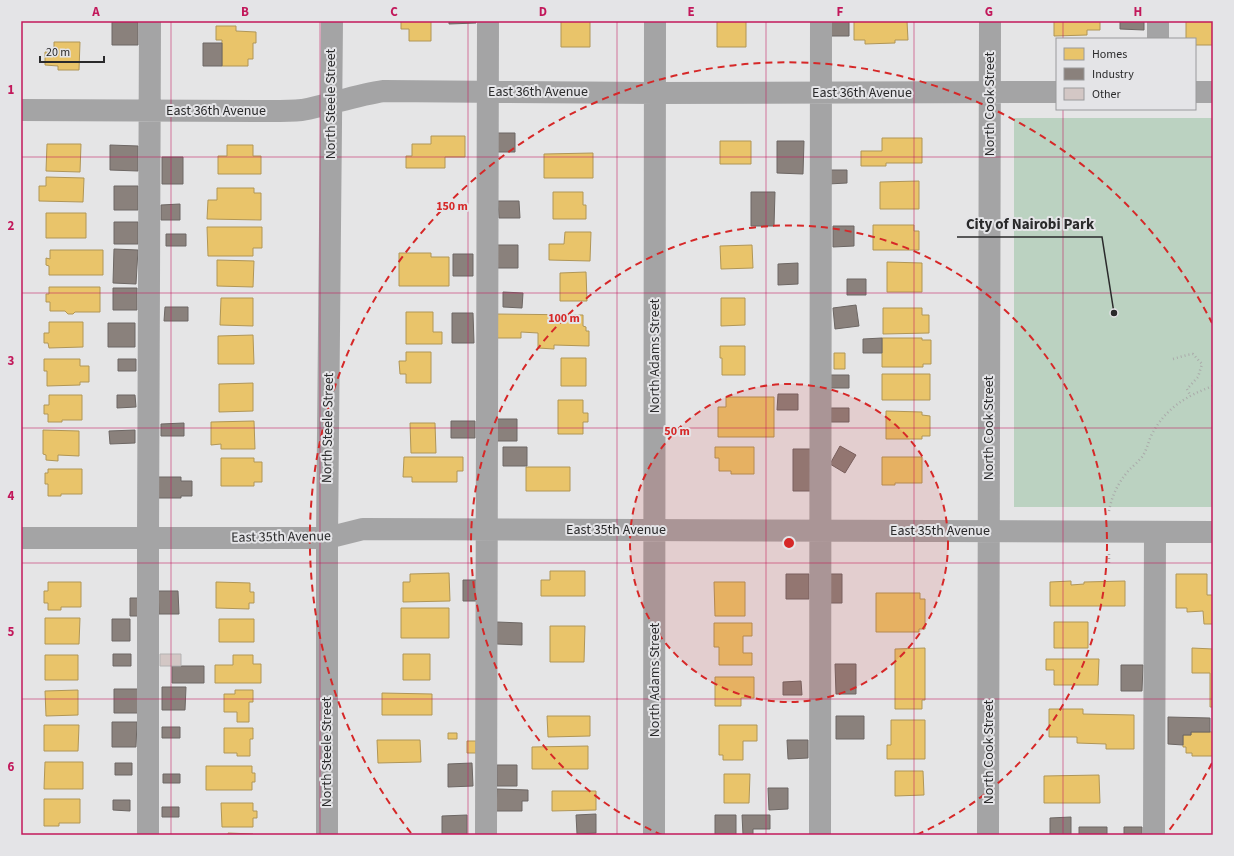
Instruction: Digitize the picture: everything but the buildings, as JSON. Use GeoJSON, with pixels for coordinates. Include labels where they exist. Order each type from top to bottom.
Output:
{"type":"FeatureCollection","features":[{"type":"Feature","properties":{"kind":"street"},"geometry":{"type":"LineString","coordinates":[[148,835],[150,21]]}},
{"type":"Feature","properties":{"kind":"street","name":"North Steele Street"},"geometry":{"type":"LineString","coordinates":[[327,835],[327,538],[332,21]]}},
{"type":"Feature","properties":{"kind":"street"},"geometry":{"type":"LineString","coordinates":[[486,835],[488,21]]}},
{"type":"Feature","properties":{"kind":"street","name":"North Adams Street"},"geometry":{"type":"LineString","coordinates":[[654,835],[655,21]]}},
{"type":"Feature","properties":{"kind":"street"},"geometry":{"type":"LineString","coordinates":[[820,835],[821,21]]}},
{"type":"Feature","properties":{"kind":"street","name":"North Cook Street"},"geometry":{"type":"LineString","coordinates":[[988,835],[990,21]]}},
{"type":"Feature","properties":{"kind":"street"},"geometry":{"type":"LineString","coordinates":[[1158,21],[1158,38]]}},
{"type":"Feature","properties":{"kind":"street","name":"East 36th Avenue"},"geometry":{"type":"LineString","coordinates":[[21,110],[270,112],[299,110],[384,91],[655,93],[1056,92]]}},
{"type":"Feature","properties":{"kind":"street"},"geometry":{"type":"LineString","coordinates":[[1196,92],[1213,92]]}},
{"type":"Feature","properties":{"kind":"street","name":"East 35th Avenue"},"geometry":{"type":"LineString","coordinates":[[21,538],[327,538],[363,529],[1213,532]]}},
{"type":"Feature","properties":{"kind":"street"},"geometry":{"type":"LineString","coordinates":[[1154,835],[1155,532]]}},
{"type":"Feature","properties":{"kind":"path"},"geometry":{"type":"LineString","coordinates":[[1173,359],[1187,354],[1193,354],[1202,364],[1198,378],[1188,389],[1190,395]]}},
{"type":"Feature","properties":{"kind":"path"},"geometry":{"type":"LineString","coordinates":[[1109,512],[1118,484],[1141,459],[1151,435],[1170,410],[1190,395],[1213,386]]}},
{"type":"Feature","properties":{"kind":"path"},"geometry":{"type":"LineString","coordinates":[[1109,549],[1109,565]]}},
{"type":"Feature","properties":{"kind":"green space"},"geometry":{"type":"Polygon","coordinates":[[[1014,118],[1213,118],[1213,507],[1014,507],[1014,118]]]}},
{"type":"Feature","properties":{"kind":"place","name":"City of Nairobi Park"},"geometry":{"type":"Point","coordinates":[1114,313]}}]}
